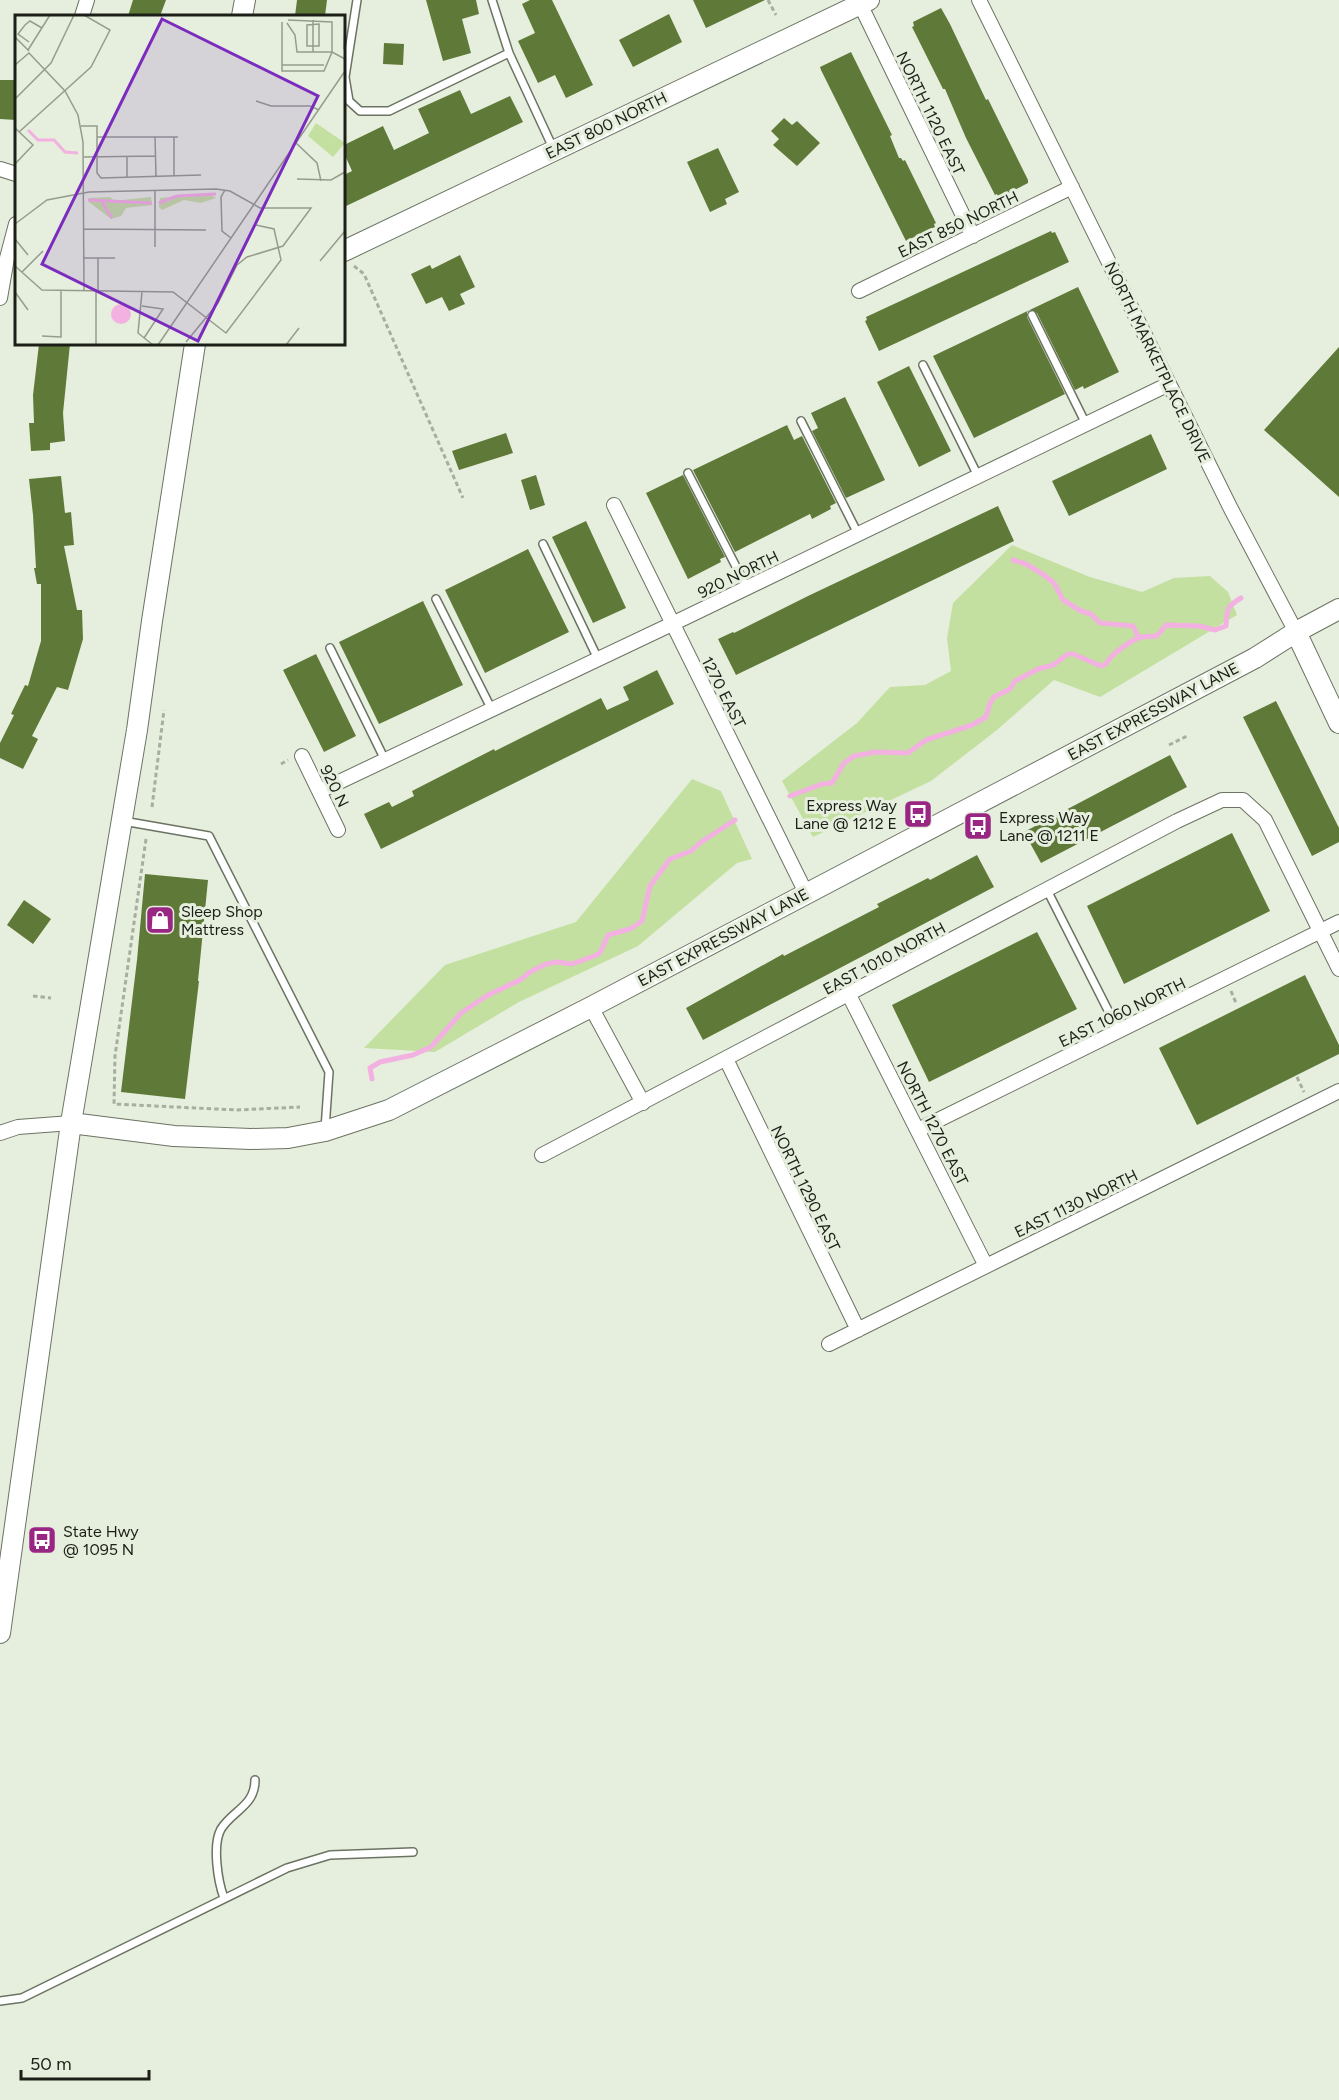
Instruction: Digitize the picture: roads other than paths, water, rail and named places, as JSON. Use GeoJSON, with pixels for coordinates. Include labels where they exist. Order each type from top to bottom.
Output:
{"type":"FeatureCollection","features":[{"type":"Feature","properties":{"kind":"street"},"geometry":{"type":"LineString","coordinates":[[82,15],[87,0]]}},
{"type":"Feature","properties":{"kind":"street"},"geometry":{"type":"LineString","coordinates":[[242,15],[245,0]]}},
{"type":"Feature","properties":{"kind":"street","name":"NORTH MARKETPLACE DRIVE"},"geometry":{"type":"LineString","coordinates":[[979,0],[1231,509],[1296,632],[1339,723]]}},
{"type":"Feature","properties":{"kind":"street","name":"EAST 800 NORTH"},"geometry":{"type":"LineString","coordinates":[[347,257],[554,150],[864,2]]}},
{"type":"Feature","properties":{"kind":"street","name":"NORTH 1120 EAST"},"geometry":{"type":"LineString","coordinates":[[864,2],[973,236]]}},
{"type":"Feature","properties":{"kind":"street"},"geometry":{"type":"LineString","coordinates":[[0,169],[15,174]]}},
{"type":"Feature","properties":{"kind":"street","name":"EAST 850 NORTH"},"geometry":{"type":"LineString","coordinates":[[859,291],[1072,187]]}},
{"type":"Feature","properties":{"kind":"street"},"geometry":{"type":"LineString","coordinates":[[0,298],[15,228]]}},
{"type":"Feature","properties":{"kind":"street"},"geometry":{"type":"LineString","coordinates":[[0,1633],[71,1123],[122,821],[195,345]]}},
{"type":"Feature","properties":{"kind":"street","name":"920 NORTH"},"geometry":{"type":"LineString","coordinates":[[320,791],[1169,384]]}},
{"type":"Feature","properties":{"kind":"street","name":"1270 EAST"},"geometry":{"type":"LineString","coordinates":[[614,505],[806,893]]}},
{"type":"Feature","properties":{"kind":"street","name":"EAST EXPRESSWAY LANE"},"geometry":{"type":"LineString","coordinates":[[71,1123],[174,1136],[223,1139],[288,1138],[325,1131],[388,1110],[1255,658],[1339,609]]}},
{"type":"Feature","properties":{"kind":"street","name":"920 N"},"geometry":{"type":"LineString","coordinates":[[302,756],[338,830]]}},
{"type":"Feature","properties":{"kind":"street","name":"EAST 1010 NORTH"},"geometry":{"type":"LineString","coordinates":[[542,1155],[1222,800],[1243,800],[1265,820],[1320,932]]}},
{"type":"Feature","properties":{"kind":"street","name":"EAST 1060 NORTH"},"geometry":{"type":"LineString","coordinates":[[918,1130],[1339,922]]}},
{"type":"Feature","properties":{"kind":"street"},"geometry":{"type":"LineString","coordinates":[[1320,932],[1339,969]]}},
{"type":"Feature","properties":{"kind":"street","name":"NORTH 1270 EAST"},"geometry":{"type":"LineString","coordinates":[[849,995],[986,1266]]}},
{"type":"Feature","properties":{"kind":"street"},"geometry":{"type":"LineString","coordinates":[[591,1006],[643,1103]]}},
{"type":"Feature","properties":{"kind":"street","name":"NORTH 1290 EAST"},"geometry":{"type":"LineString","coordinates":[[726,1059],[858,1330]]}},
{"type":"Feature","properties":{"kind":"street","name":"EAST 1130 NORTH"},"geometry":{"type":"LineString","coordinates":[[829,1344],[1339,1091]]}},
{"type":"Feature","properties":{"kind":"street"},"geometry":{"type":"LineString","coordinates":[[0,1133],[18,1127],[71,1123]]}},
{"type":"Feature","properties":{"kind":"lane"},"geometry":{"type":"LineString","coordinates":[[357,0],[345,77],[350,101],[360,111],[389,111],[509,52]]}},
{"type":"Feature","properties":{"kind":"lane"},"geometry":{"type":"LineString","coordinates":[[492,0],[509,52],[554,150]]}},
{"type":"Feature","properties":{"kind":"lane"},"geometry":{"type":"LineString","coordinates":[[1032,315],[1086,424]]}},
{"type":"Feature","properties":{"kind":"lane"},"geometry":{"type":"LineString","coordinates":[[924,364],[978,476]]}},
{"type":"Feature","properties":{"kind":"lane"},"geometry":{"type":"LineString","coordinates":[[801,421],[858,534]]}},
{"type":"Feature","properties":{"kind":"lane"},"geometry":{"type":"LineString","coordinates":[[688,473],[747,588]]}},
{"type":"Feature","properties":{"kind":"lane"},"geometry":{"type":"LineString","coordinates":[[543,544],[598,659]]}},
{"type":"Feature","properties":{"kind":"lane"},"geometry":{"type":"LineString","coordinates":[[436,599],[492,710]]}},
{"type":"Feature","properties":{"kind":"lane"},"geometry":{"type":"LineString","coordinates":[[330,648],[385,759]]}},
{"type":"Feature","properties":{"kind":"lane"},"geometry":{"type":"LineString","coordinates":[[122,821],[209,836],[329,1072],[325,1131]]}},
{"type":"Feature","properties":{"kind":"lane"},"geometry":{"type":"LineString","coordinates":[[1047,890],[1119,1032]]}},
{"type":"Feature","properties":{"kind":"lane"},"geometry":{"type":"LineString","coordinates":[[224,1898],[216,1844],[222,1829],[248,1803],[255,1791],[255,1780]]}},
{"type":"Feature","properties":{"kind":"lane"},"geometry":{"type":"LineString","coordinates":[[0,2001],[22,1998],[287,1868],[330,1855],[413,1852]]}},
{"type":"Feature","properties":{"kind":"waterway"},"geometry":{"type":"LineString","coordinates":[[1013,560],[1026,564],[1044,575],[1054,583],[1063,600],[1091,614],[1100,623],[1133,626],[1139,638]]}},
{"type":"Feature","properties":{"kind":"waterway"},"geometry":{"type":"LineString","coordinates":[[790,796],[822,784],[832,783],[844,763],[854,756],[876,752],[908,753],[926,740],[972,725],[986,717],[994,697],[1010,689],[1015,681],[1038,669],[1053,665],[1068,654],[1101,666],[1127,644],[1141,637],[1156,636],[1166,625],[1199,626],[1215,630],[1226,626],[1228,609],[1241,598]]}},
{"type":"Feature","properties":{"kind":"waterway"},"geometry":{"type":"LineString","coordinates":[[372,1079],[370,1068],[380,1062],[413,1055],[431,1047],[461,1013],[488,995],[520,980],[546,964],[558,962],[572,964],[600,953],[608,935],[630,929],[642,921],[650,886],[670,859],[691,851],[735,820]]}},
{"type":"Feature","properties":{"kind":"place","name":"Express Way Lane @ 1212 E"},"geometry":{"type":"Point","coordinates":[918,814]}},
{"type":"Feature","properties":{"kind":"place","name":"Express Way Lane @ 1211 E"},"geometry":{"type":"Point","coordinates":[978,826]}},
{"type":"Feature","properties":{"kind":"place","name":"Sleep Shop Mattress"},"geometry":{"type":"Point","coordinates":[160,920]}},
{"type":"Feature","properties":{"kind":"place","name":"State Hwy @ 1095 N"},"geometry":{"type":"Point","coordinates":[42,1540]}}]}
